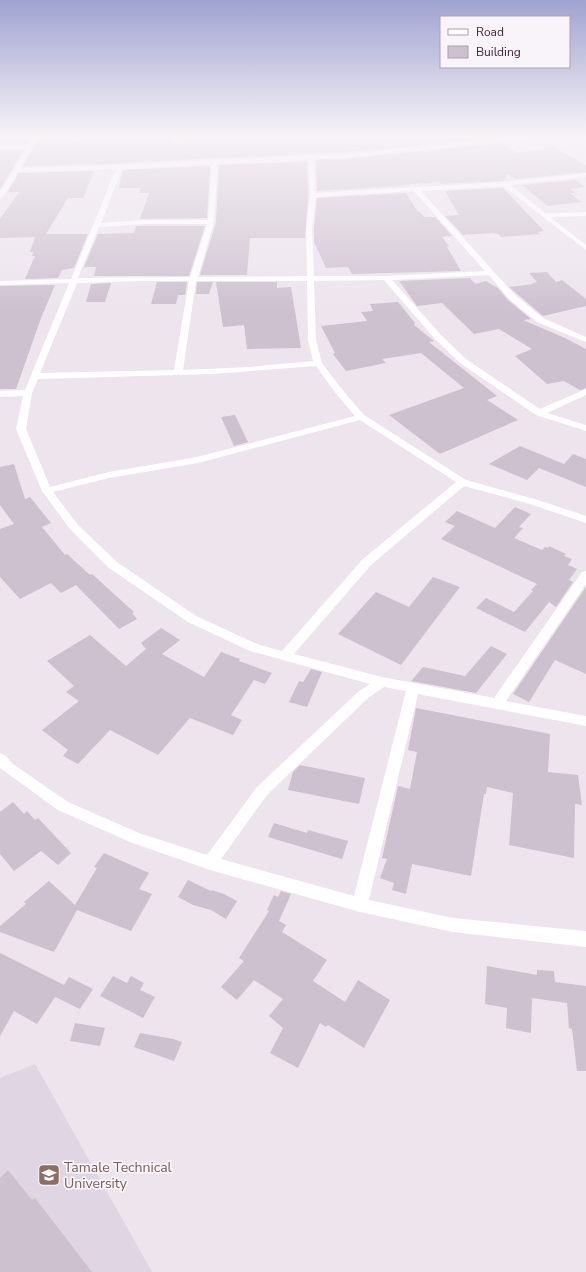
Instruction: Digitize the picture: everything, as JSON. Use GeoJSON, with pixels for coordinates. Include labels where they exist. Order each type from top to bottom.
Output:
{"type":"FeatureCollection","features":[{"type":"Feature","properties":{"kind":"street"},"geometry":{"type":"LineString","coordinates":[[109,196],[28,393],[21,429],[47,491],[74,527],[113,565],[192,619],[254,648],[413,689],[498,703],[586,721]]}},
{"type":"Feature","properties":{"kind":"street"},"geometry":{"type":"LineString","coordinates":[[178,371],[193,278],[211,222],[213,196]]}},
{"type":"Feature","properties":{"kind":"street"},"geometry":{"type":"LineString","coordinates":[[313,196],[309,228],[312,340],[318,363],[360,418],[462,482],[534,502],[586,520]]}},
{"type":"Feature","properties":{"kind":"street"},"geometry":{"type":"LineString","coordinates":[[422,196],[512,296],[540,320],[586,340]]}},
{"type":"Feature","properties":{"kind":"street"},"geometry":{"type":"LineString","coordinates":[[520,196],[586,248]]}},
{"type":"Feature","properties":{"kind":"street"},"geometry":{"type":"LineString","coordinates":[[544,215],[586,214]]}},
{"type":"Feature","properties":{"kind":"street"},"geometry":{"type":"LineString","coordinates":[[98,225],[144,222],[211,222]]}},
{"type":"Feature","properties":{"kind":"street"},"geometry":{"type":"LineString","coordinates":[[0,283],[193,278],[386,278],[490,273]]}},
{"type":"Feature","properties":{"kind":"street"},"geometry":{"type":"LineString","coordinates":[[386,278],[438,337],[463,361],[539,413],[586,428]]}},
{"type":"Feature","properties":{"kind":"street"},"geometry":{"type":"LineString","coordinates":[[36,376],[280,367],[318,363]]}},
{"type":"Feature","properties":{"kind":"street"},"geometry":{"type":"LineString","coordinates":[[539,413],[586,392]]}},
{"type":"Feature","properties":{"kind":"street"},"geometry":{"type":"LineString","coordinates":[[0,394],[28,393]]}},
{"type":"Feature","properties":{"kind":"street"},"geometry":{"type":"LineString","coordinates":[[47,491],[109,475],[198,460],[360,418]]}},
{"type":"Feature","properties":{"kind":"street"},"geometry":{"type":"LineString","coordinates":[[285,656],[367,562],[462,482]]}},
{"type":"Feature","properties":{"kind":"street"},"geometry":{"type":"LineString","coordinates":[[498,703],[586,575]]}},
{"type":"Feature","properties":{"kind":"street"},"geometry":{"type":"LineString","coordinates":[[210,863],[262,791],[363,695],[382,682]]}},
{"type":"Feature","properties":{"kind":"street"},"geometry":{"type":"LineString","coordinates":[[360,905],[413,689]]}},
{"type":"Feature","properties":{"kind":"street"},"geometry":{"type":"LineString","coordinates":[[0,759],[8,768],[63,806],[135,838],[210,863],[360,905],[453,926],[586,939]]}},
{"type":"Feature","properties":{"kind":"shaded area","name":"Tamale Technical University"},"geometry":{"type":"Polygon","coordinates":[[[35,1064],[152,1272],[0,1272],[0,1078],[35,1064]]]}},
{"type":"Feature","properties":{"kind":"building"},"geometry":{"type":"Polygon","coordinates":[[[16,196],[84,196],[83,198],[68,198],[46,234],[88,234],[74,268],[62,270],[58,278],[25,279],[35,256],[32,256],[33,252],[30,252],[35,237],[0,238],[0,219],[16,196]]]}},
{"type":"Feature","properties":{"kind":"building"},"geometry":{"type":"Polygon","coordinates":[[[148,196],[208,196],[207,218],[140,219],[148,196]]]}},
{"type":"Feature","properties":{"kind":"building"},"geometry":{"type":"Polygon","coordinates":[[[217,196],[308,196],[305,238],[250,238],[247,275],[200,275],[216,222],[217,196]]]}},
{"type":"Feature","properties":{"kind":"building"},"geometry":{"type":"Polygon","coordinates":[[[408,196],[418,212],[419,211],[424,217],[435,217],[452,236],[442,237],[449,246],[447,247],[461,271],[352,274],[348,267],[326,268],[314,242],[317,198],[408,196]]]}},
{"type":"Feature","properties":{"kind":"building"},"geometry":{"type":"Polygon","coordinates":[[[448,196],[511,196],[544,231],[538,232],[540,234],[501,237],[499,234],[492,233],[463,235],[445,216],[459,215],[448,196]]]}},
{"type":"Feature","properties":{"kind":"building"},"geometry":{"type":"Polygon","coordinates":[[[536,196],[574,196],[581,202],[548,206],[536,196]]]}},
{"type":"Feature","properties":{"kind":"building"},"geometry":{"type":"Polygon","coordinates":[[[136,226],[205,226],[189,276],[94,276],[96,267],[84,267],[98,234],[134,233],[136,226]]]}},
{"type":"Feature","properties":{"kind":"building"},"geometry":{"type":"Polygon","coordinates":[[[547,272],[556,282],[562,280],[586,299],[586,306],[543,316],[509,287],[533,284],[532,283],[537,282],[529,273],[547,272]]]}},
{"type":"Feature","properties":{"kind":"building"},"geometry":{"type":"Polygon","coordinates":[[[470,278],[475,284],[486,281],[498,288],[508,300],[531,319],[523,320],[565,338],[586,349],[586,388],[580,390],[564,381],[547,384],[515,356],[532,349],[499,329],[474,334],[442,303],[417,306],[399,281],[470,278]]]}},
{"type":"Feature","properties":{"kind":"building"},"geometry":{"type":"Polygon","coordinates":[[[157,282],[187,282],[185,295],[178,295],[176,304],[151,304],[157,282]]]}},
{"type":"Feature","properties":{"kind":"building"},"geometry":{"type":"Polygon","coordinates":[[[197,282],[213,282],[209,294],[196,294],[197,282]]]}},
{"type":"Feature","properties":{"kind":"building"},"geometry":{"type":"Polygon","coordinates":[[[216,282],[277,282],[277,288],[291,287],[301,348],[247,349],[244,325],[223,327],[216,282]]]}},
{"type":"Feature","properties":{"kind":"building"},"geometry":{"type":"Polygon","coordinates":[[[111,283],[105,302],[86,302],[91,284],[111,283]]]}},
{"type":"Feature","properties":{"kind":"building"},"geometry":{"type":"Polygon","coordinates":[[[55,285],[41,318],[16,389],[0,389],[0,286],[55,285]]]}},
{"type":"Feature","properties":{"kind":"building"},"geometry":{"type":"Polygon","coordinates":[[[398,302],[415,323],[414,325],[434,341],[429,342],[497,396],[487,400],[518,420],[440,454],[389,415],[464,388],[421,353],[382,359],[386,363],[346,371],[333,354],[335,353],[321,326],[367,321],[361,312],[373,311],[370,304],[398,302]]]}},
{"type":"Feature","properties":{"kind":"building"},"geometry":{"type":"Polygon","coordinates":[[[235,415],[248,442],[234,446],[221,417],[235,415]]]}},
{"type":"Feature","properties":{"kind":"building"},"geometry":{"type":"Polygon","coordinates":[[[520,446],[564,464],[573,454],[586,459],[586,487],[539,468],[527,480],[489,464],[520,446]]]}},
{"type":"Feature","properties":{"kind":"building"},"geometry":{"type":"Polygon","coordinates":[[[14,464],[25,499],[30,497],[51,523],[42,527],[65,555],[67,554],[90,575],[92,574],[134,612],[132,613],[137,619],[119,629],[76,585],[61,593],[51,583],[20,599],[0,577],[0,529],[14,524],[0,505],[0,467],[14,464]]]}},
{"type":"Feature","properties":{"kind":"building"},"geometry":{"type":"Polygon","coordinates":[[[515,507],[531,514],[519,527],[523,528],[514,538],[542,550],[545,547],[548,548],[549,546],[566,554],[564,556],[572,559],[568,565],[577,569],[569,580],[573,582],[556,607],[549,602],[525,632],[476,608],[486,598],[514,612],[533,591],[531,590],[537,584],[441,539],[455,526],[445,522],[457,511],[495,528],[515,507]]]}},
{"type":"Feature","properties":{"kind":"building"},"geometry":{"type":"Polygon","coordinates":[[[433,577],[460,587],[401,665],[338,634],[376,592],[409,607],[433,577]]]}},
{"type":"Feature","properties":{"kind":"building"},"geometry":{"type":"Polygon","coordinates":[[[586,587],[586,674],[555,660],[529,702],[513,694],[586,587]]]}},
{"type":"Feature","properties":{"kind":"building"},"geometry":{"type":"Polygon","coordinates":[[[161,628],[180,640],[162,654],[204,677],[221,652],[240,659],[239,661],[272,673],[265,684],[254,680],[231,715],[242,720],[233,735],[190,718],[158,755],[110,730],[78,764],[63,756],[68,750],[42,730],[79,701],[66,692],[74,686],[47,661],[90,635],[126,666],[146,649],[141,643],[161,628]]]}},
{"type":"Feature","properties":{"kind":"building"},"geometry":{"type":"Polygon","coordinates":[[[491,646],[507,654],[476,693],[411,681],[423,667],[465,676],[491,646]]]}},
{"type":"Feature","properties":{"kind":"building"},"geometry":{"type":"Polygon","coordinates":[[[311,669],[322,672],[307,707],[289,702],[299,681],[303,682],[311,669]]]}},
{"type":"Feature","properties":{"kind":"building"},"geometry":{"type":"Polygon","coordinates":[[[416,708],[550,734],[548,772],[578,775],[582,805],[575,804],[574,858],[509,845],[513,793],[487,787],[486,794],[484,794],[471,876],[412,864],[406,894],[392,890],[394,883],[380,878],[387,859],[382,858],[398,786],[410,789],[417,752],[408,750],[416,708]]]}},
{"type":"Feature","properties":{"kind":"building"},"geometry":{"type":"Polygon","coordinates":[[[300,765],[365,778],[359,804],[288,790],[293,772],[300,765]]]}},
{"type":"Feature","properties":{"kind":"building"},"geometry":{"type":"Polygon","coordinates":[[[13,802],[24,814],[27,811],[35,820],[38,818],[71,853],[58,865],[41,851],[14,871],[0,854],[0,812],[13,802]]]}},
{"type":"Feature","properties":{"kind":"building"},"geometry":{"type":"Polygon","coordinates":[[[274,823],[307,833],[308,830],[348,841],[342,859],[268,837],[274,823]]]}},
{"type":"Feature","properties":{"kind":"building"},"geometry":{"type":"Polygon","coordinates":[[[104,853],[149,873],[139,889],[152,894],[131,931],[77,910],[54,952],[0,932],[0,926],[26,904],[24,902],[49,881],[75,905],[97,868],[94,867],[104,853]]]}},
{"type":"Feature","properties":{"kind":"building"},"geometry":{"type":"Polygon","coordinates":[[[188,880],[211,891],[224,894],[237,901],[226,919],[211,910],[193,905],[178,897],[188,880]]]}},
{"type":"Feature","properties":{"kind":"building"},"geometry":{"type":"Polygon","coordinates":[[[281,891],[291,894],[279,921],[286,925],[282,932],[327,960],[313,981],[345,1002],[358,980],[390,1000],[364,1048],[328,1025],[326,1027],[320,1023],[298,1068],[270,1053],[283,1028],[269,1016],[283,999],[254,980],[237,1000],[221,987],[244,961],[239,958],[269,911],[267,910],[274,895],[278,897],[281,891]]]}},
{"type":"Feature","properties":{"kind":"building"},"geometry":{"type":"Polygon","coordinates":[[[0,953],[64,985],[69,977],[93,989],[80,1009],[55,997],[37,1024],[14,1011],[0,1036],[0,953]]]}},
{"type":"Feature","properties":{"kind":"building"},"geometry":{"type":"Polygon","coordinates":[[[487,966],[537,975],[537,970],[554,971],[555,982],[586,986],[586,1071],[577,1071],[572,1029],[569,1028],[567,1003],[532,998],[531,1033],[506,1028],[507,1008],[485,1004],[487,966]]]}},
{"type":"Feature","properties":{"kind":"building"},"geometry":{"type":"Polygon","coordinates":[[[113,976],[127,983],[131,976],[144,983],[140,990],[155,997],[143,1018],[100,996],[113,976]]]}},
{"type":"Feature","properties":{"kind":"building"},"geometry":{"type":"Polygon","coordinates":[[[75,1023],[105,1028],[100,1046],[70,1041],[75,1023]]]}},
{"type":"Feature","properties":{"kind":"building"},"geometry":{"type":"Polygon","coordinates":[[[140,1033],[182,1042],[174,1061],[134,1047],[140,1033]]]}},
{"type":"Feature","properties":{"kind":"building"},"geometry":{"type":"Polygon","coordinates":[[[8,1170],[32,1200],[35,1198],[92,1272],[0,1272],[0,1178],[8,1170]]]}},
{"type":"Feature","properties":{"kind":"place","name":"Tamale Technical University"},"geometry":{"type":"Point","coordinates":[49,1175]}}]}
